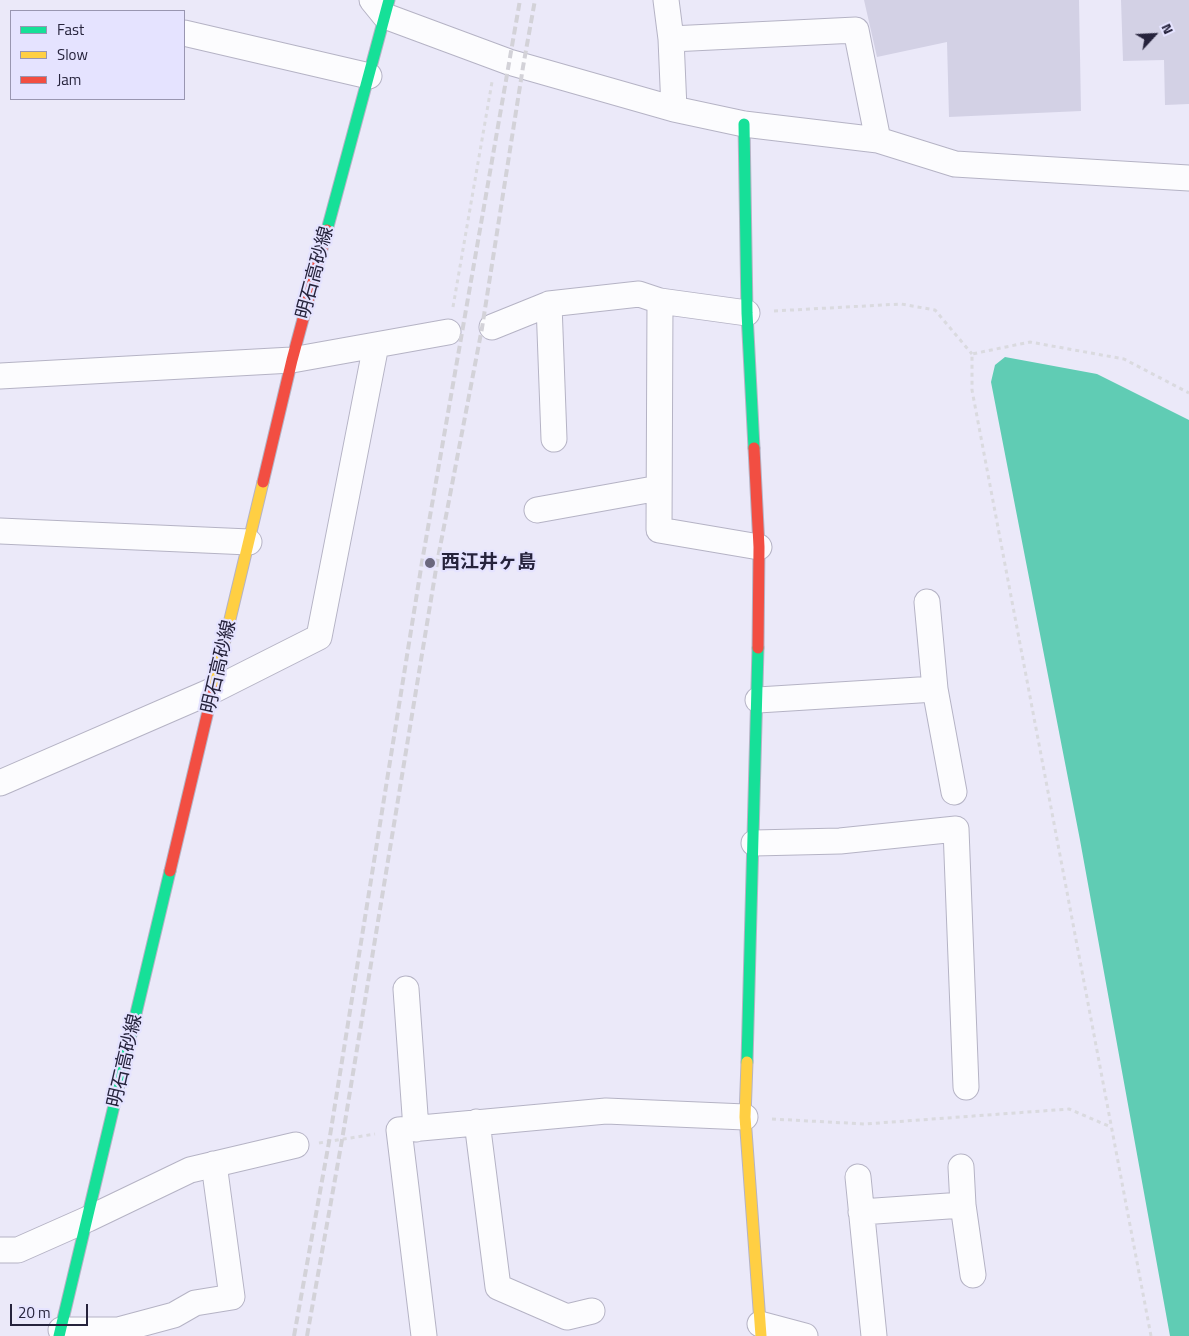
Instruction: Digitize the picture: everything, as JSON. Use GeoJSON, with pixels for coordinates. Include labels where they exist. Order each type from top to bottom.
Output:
{"type":"FeatureCollection","features":[{"type":"Feature","properties":{"kind":"main road","name":"明石高砂線"},"geometry":{"type":"LineString","coordinates":[[60,1333],[292,360],[369,76],[382,5]]}},
{"type":"Feature","properties":{"kind":"main road"},"geometry":{"type":"LineString","coordinates":[[744,124],[748,312],[759,547],[758,700],[745,1117],[761,1330]]}},
{"type":"Feature","properties":{"kind":"street"},"geometry":{"type":"LineString","coordinates":[[666,0],[671,39],[674,109]]}},
{"type":"Feature","properties":{"kind":"street"},"geometry":{"type":"LineString","coordinates":[[382,5],[523,67],[674,109],[744,124],[878,140],[955,164],[1189,178]]}},
{"type":"Feature","properties":{"kind":"street"},"geometry":{"type":"LineString","coordinates":[[671,39],[856,30],[878,140]]}},
{"type":"Feature","properties":{"kind":"street"},"geometry":{"type":"LineString","coordinates":[[185,33],[369,76]]}},
{"type":"Feature","properties":{"kind":"street"},"geometry":{"type":"LineString","coordinates":[[492,326],[550,304],[639,294],[660,301],[748,312]]}},
{"type":"Feature","properties":{"kind":"street"},"geometry":{"type":"LineString","coordinates":[[660,301],[660,530],[759,547]]}},
{"type":"Feature","properties":{"kind":"street"},"geometry":{"type":"LineString","coordinates":[[550,304],[554,439]]}},
{"type":"Feature","properties":{"kind":"street"},"geometry":{"type":"LineString","coordinates":[[0,376],[292,360],[448,332]]}},
{"type":"Feature","properties":{"kind":"street"},"geometry":{"type":"LineString","coordinates":[[0,783],[214,690],[319,637],[376,345]]}},
{"type":"Feature","properties":{"kind":"street"},"geometry":{"type":"LineString","coordinates":[[537,510],[659,488]]}},
{"type":"Feature","properties":{"kind":"street"},"geometry":{"type":"LineString","coordinates":[[0,532],[250,542]]}},
{"type":"Feature","properties":{"kind":"street"},"geometry":{"type":"LineString","coordinates":[[927,602],[935,689],[954,792]]}},
{"type":"Feature","properties":{"kind":"street"},"geometry":{"type":"LineString","coordinates":[[758,700],[935,689]]}},
{"type":"Feature","properties":{"kind":"street"},"geometry":{"type":"LineString","coordinates":[[754,843],[840,841],[956,829],[966,1087]]}},
{"type":"Feature","properties":{"kind":"street"},"geometry":{"type":"LineString","coordinates":[[406,989],[408,1129],[424,1336]]}},
{"type":"Feature","properties":{"kind":"street"},"geometry":{"type":"LineString","coordinates":[[408,1129],[606,1111],[745,1117]]}},
{"type":"Feature","properties":{"kind":"street"},"geometry":{"type":"LineString","coordinates":[[477,1122],[498,1287],[567,1317],[592,1311]]}},
{"type":"Feature","properties":{"kind":"street"},"geometry":{"type":"LineString","coordinates":[[0,1250],[18,1250],[190,1170],[296,1145]]}},
{"type":"Feature","properties":{"kind":"street"},"geometry":{"type":"LineString","coordinates":[[60,1333],[118,1330],[174,1315],[196,1303],[232,1297],[214,1164]]}},
{"type":"Feature","properties":{"kind":"street"},"geometry":{"type":"LineString","coordinates":[[961,1166],[963,1205],[973,1274]]}},
{"type":"Feature","properties":{"kind":"street"},"geometry":{"type":"LineString","coordinates":[[858,1177],[874,1336]]}},
{"type":"Feature","properties":{"kind":"street"},"geometry":{"type":"LineString","coordinates":[[861,1212],[963,1205]]}},
{"type":"Feature","properties":{"kind":"street"},"geometry":{"type":"LineString","coordinates":[[761,1330],[806,1336]]}},
{"type":"Feature","properties":{"kind":"path"},"geometry":{"type":"LineString","coordinates":[[448,332],[497,57]]}},
{"type":"Feature","properties":{"kind":"path"},"geometry":{"type":"LineString","coordinates":[[748,312],[901,304],[935,310],[972,354],[972,390],[1152,1336]]}},
{"type":"Feature","properties":{"kind":"path"},"geometry":{"type":"LineString","coordinates":[[972,354],[1030,342],[1049,345],[1124,359],[1189,392]]}},
{"type":"Feature","properties":{"kind":"path"},"geometry":{"type":"LineString","coordinates":[[745,1117],[865,1124],[1070,1109],[1112,1127]]}},
{"type":"Feature","properties":{"kind":"path"},"geometry":{"type":"LineString","coordinates":[[296,1145],[328,1142],[408,1129]]}},
{"type":"Feature","properties":{"kind":"shaded area"},"geometry":{"type":"Polygon","coordinates":[[[1005,357],[1097,374],[1189,420],[1189,1336],[1170,1336],[1080,840],[991,382],[995,365],[1005,357]]]}},
{"type":"Feature","properties":{"kind":"building"},"geometry":{"type":"Polygon","coordinates":[[[864,0],[1079,0],[1081,111],[949,117],[947,42],[877,57],[864,0]]]}},
{"type":"Feature","properties":{"kind":"building"},"geometry":{"type":"Polygon","coordinates":[[[1121,0],[1189,0],[1189,104],[1165,105],[1164,60],[1123,61],[1121,0]]]}},
{"type":"Feature","properties":{"kind":"railway"},"geometry":{"type":"LineString","coordinates":[[294,1336],[329,1142],[422,562],[520,0]]}},
{"type":"Feature","properties":{"kind":"railway"},"geometry":{"type":"LineString","coordinates":[[307,1336],[342,1140],[437,563],[482,328],[535,0]]}},
{"type":"Feature","properties":{"kind":"traffic: fast"},"geometry":{"type":"LineString","coordinates":[[327,230],[389,0]]}},
{"type":"Feature","properties":{"kind":"traffic: fast"},"geometry":{"type":"LineString","coordinates":[[744,124],[747,313],[754,448]]}},
{"type":"Feature","properties":{"kind":"traffic: fast"},"geometry":{"type":"LineString","coordinates":[[747,1062],[758,648]]}},
{"type":"Feature","properties":{"kind":"traffic: fast"},"geometry":{"type":"LineString","coordinates":[[59,1336],[170,871]]}},
{"type":"Feature","properties":{"kind":"traffic: slow"},"geometry":{"type":"LineString","coordinates":[[213,690],[263,482]]}},
{"type":"Feature","properties":{"kind":"traffic: slow"},"geometry":{"type":"LineString","coordinates":[[747,1062],[745,1117],[761,1336]]}},
{"type":"Feature","properties":{"kind":"traffic: jam"},"geometry":{"type":"LineString","coordinates":[[263,482],[292,360],[327,230]]}},
{"type":"Feature","properties":{"kind":"traffic: jam"},"geometry":{"type":"LineString","coordinates":[[754,448],[759,547],[758,648]]}},
{"type":"Feature","properties":{"kind":"traffic: jam"},"geometry":{"type":"LineString","coordinates":[[170,871],[213,690]]}},
{"type":"Feature","properties":{"kind":"place","name":"西江井ヶ島"},"geometry":{"type":"Point","coordinates":[430,563]}}]}
